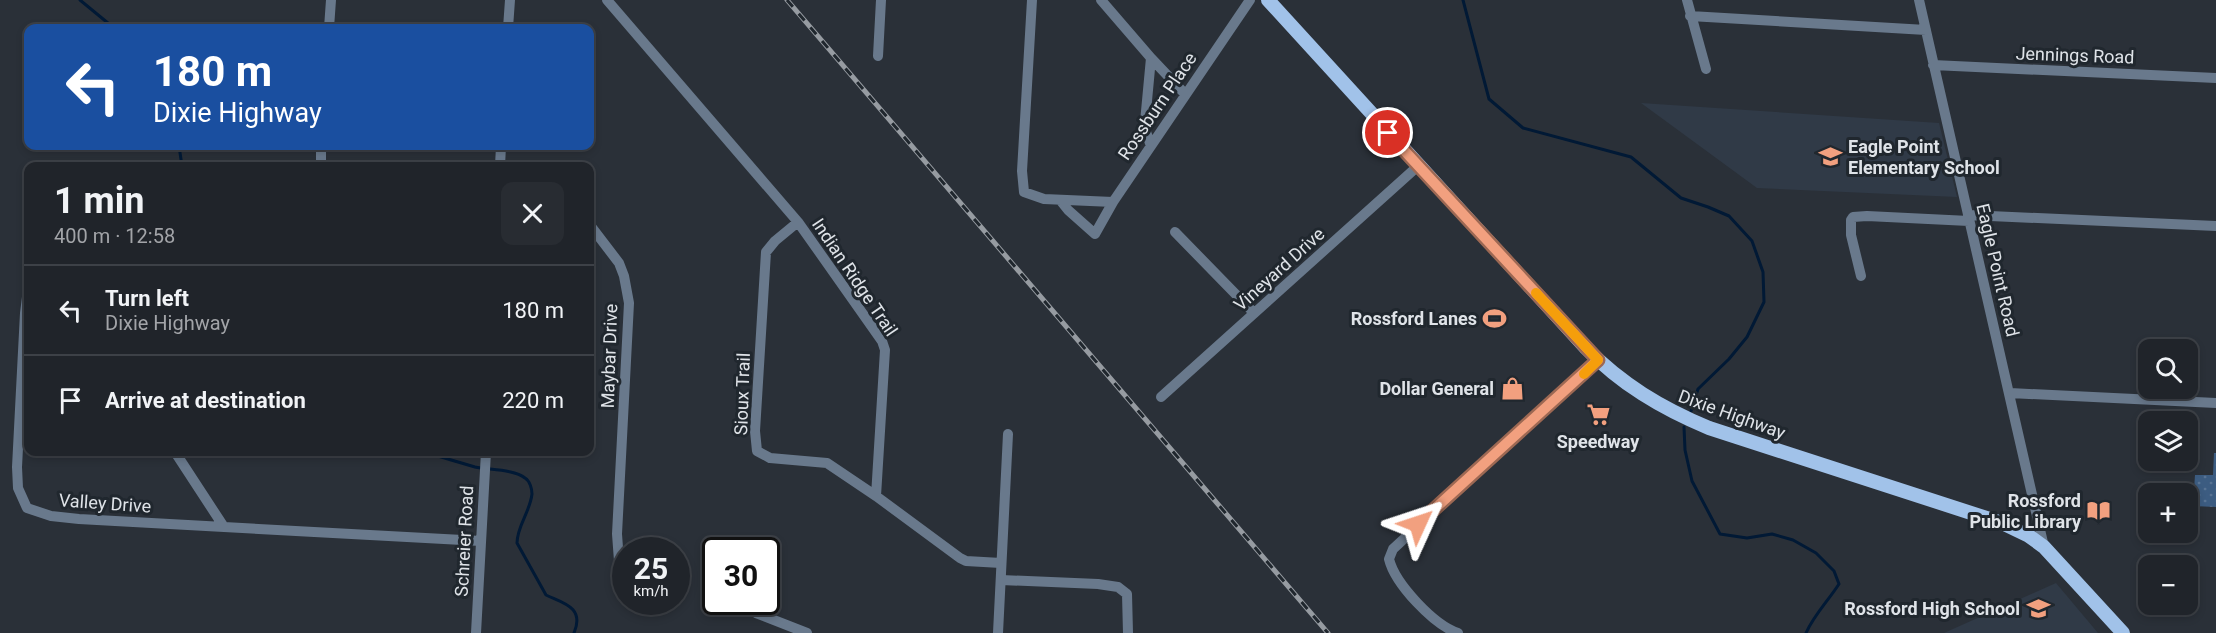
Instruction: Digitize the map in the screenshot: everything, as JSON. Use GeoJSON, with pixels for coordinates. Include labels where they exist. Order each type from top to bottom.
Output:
{"type":"FeatureCollection","features":[{"type":"Feature","properties":{"kind":"main road","name":"Dixie Highway"},"geometry":{"type":"LineString","coordinates":[[1268,0],[1598,360],[1641,394],[1676,414],[1709,428],[2002,524],[2029,536],[2044,547],[2123,633]]}},
{"type":"Feature","properties":{"kind":"street"},"geometry":{"type":"LineString","coordinates":[[329,24],[331,0]]}},
{"type":"Feature","properties":{"kind":"street"},"geometry":{"type":"LineString","coordinates":[[508,24],[510,0]]}},
{"type":"Feature","properties":{"kind":"street","name":"Indian Ridge Trail"},"geometry":{"type":"LineString","coordinates":[[607,0],[798,222],[875,329],[885,350],[876,496]]}},
{"type":"Feature","properties":{"kind":"street"},"geometry":{"type":"LineString","coordinates":[[878,56],[881,0]]}},
{"type":"Feature","properties":{"kind":"street"},"geometry":{"type":"LineString","coordinates":[[1032,0],[1022,184],[1024,192],[1044,199],[1113,202]]}},
{"type":"Feature","properties":{"kind":"street"},"geometry":{"type":"LineString","coordinates":[[1101,0],[1185,94]]}},
{"type":"Feature","properties":{"kind":"street","name":"Rossburn Place"},"geometry":{"type":"LineString","coordinates":[[1060,200],[1095,234],[1113,202],[1250,0]]}},
{"type":"Feature","properties":{"kind":"street"},"geometry":{"type":"LineString","coordinates":[[1687,0],[1706,69]]}},
{"type":"Feature","properties":{"kind":"street","name":"Eagle Point Road"},"geometry":{"type":"LineString","coordinates":[[1919,0],[2044,547]]}},
{"type":"Feature","properties":{"kind":"street"},"geometry":{"type":"LineString","coordinates":[[1690,16],[1926,30]]}},
{"type":"Feature","properties":{"kind":"street"},"geometry":{"type":"LineString","coordinates":[[1151,58],[1145,122],[1151,146]]}},
{"type":"Feature","properties":{"kind":"street","name":"Jennings Road"},"geometry":{"type":"LineString","coordinates":[[1933,65],[2216,78]]}},
{"type":"Feature","properties":{"kind":"street","name":"Vineyard Drive"},"geometry":{"type":"LineString","coordinates":[[1161,397],[1418,166]]}},
{"type":"Feature","properties":{"kind":"street"},"geometry":{"type":"LineString","coordinates":[[1861,276],[1851,235],[1853,217],[1968,218],[2216,226]]}},
{"type":"Feature","properties":{"kind":"street","name":"Sioux Trail"},"geometry":{"type":"LineString","coordinates":[[798,222],[775,241],[766,252],[755,430],[757,451],[770,458],[827,463],[876,496]]}},
{"type":"Feature","properties":{"kind":"street","name":"Maybar Drive"},"geometry":{"type":"LineString","coordinates":[[594,230],[616,257],[627,290],[628,331],[617,537]]}},
{"type":"Feature","properties":{"kind":"street"},"geometry":{"type":"LineString","coordinates":[[1175,232],[1254,314]]}},
{"type":"Feature","properties":{"kind":"street","name":"Valley Drive"},"geometry":{"type":"LineString","coordinates":[[24,332],[17,467],[18,488],[27,508],[51,516],[79,519],[481,541]]}},
{"type":"Feature","properties":{"kind":"street"},"geometry":{"type":"LineString","coordinates":[[1458,633],[1440,623],[1397,578],[1389,559],[1393,549],[1598,360]]}},
{"type":"Feature","properties":{"kind":"street"},"geometry":{"type":"LineString","coordinates":[[2010,393],[2216,404]]}},
{"type":"Feature","properties":{"kind":"street"},"geometry":{"type":"LineString","coordinates":[[998,633],[1008,434]]}},
{"type":"Feature","properties":{"kind":"street"},"geometry":{"type":"LineString","coordinates":[[178,456],[224,527]]}},
{"type":"Feature","properties":{"kind":"street","name":"Schreier Road"},"geometry":{"type":"LineString","coordinates":[[476,633],[486,456]]}},
{"type":"Feature","properties":{"kind":"street"},"geometry":{"type":"LineString","coordinates":[[876,496],[960,558],[966,561],[1001,563]]}},
{"type":"Feature","properties":{"kind":"street"},"geometry":{"type":"LineString","coordinates":[[1001,580],[1098,584],[1118,588],[1127,594],[1128,633]]}},
{"type":"Feature","properties":{"kind":"street"},"geometry":{"type":"LineString","coordinates":[[763,615],[807,633]]}},
{"type":"Feature","properties":{"kind":"shaded area","name":"Eagle Point Elementary School"},"geometry":{"type":"Polygon","coordinates":[[[1641,103],[1939,123],[1957,197],[1757,188],[1641,103]]]}},
{"type":"Feature","properties":{"kind":"shaded area"},"geometry":{"type":"Polygon","coordinates":[[[2214,453],[2216,453],[2216,507],[2198,506],[2198,483],[2194,483],[2195,475],[2213,475],[2214,453]]]}},
{"type":"Feature","properties":{"kind":"shaded area","name":"Rossford High School"},"geometry":{"type":"Polygon","coordinates":[[[2056,583],[2098,633],[1944,633],[2056,583]]]}},
{"type":"Feature","properties":{"kind":"waterway"},"geometry":{"type":"LineString","coordinates":[[80,0],[109,24]]}},
{"type":"Feature","properties":{"kind":"waterway"},"geometry":{"type":"LineString","coordinates":[[1463,0],[1489,99],[1523,128],[1631,157],[1681,198],[1729,216],[1752,241],[1763,272],[1764,302],[1747,337],[1729,359],[1698,389],[1691,411]]}},
{"type":"Feature","properties":{"kind":"waterway"},"geometry":{"type":"LineString","coordinates":[[180,150],[181,162]]}},
{"type":"Feature","properties":{"kind":"waterway"},"geometry":{"type":"LineString","coordinates":[[1684,427],[1685,450],[1692,481],[1720,534],[1747,538],[1772,534],[1793,540],[1816,553],[1834,571],[1839,584],[1806,633]]}},
{"type":"Feature","properties":{"kind":"waterway"},"geometry":{"type":"LineString","coordinates":[[438,456],[475,467],[514,473],[528,481],[532,494],[517,543],[546,595],[570,607],[574,612],[577,617],[574,633]]}},
{"type":"Feature","properties":{"kind":"railway"},"geometry":{"type":"LineString","coordinates":[[787,0],[1328,633]]}},
{"type":"Feature","properties":{"kind":"slow traffic"},"geometry":{"type":"LineString","coordinates":[[1536,293],[1598,360],[1584,374]]}},
{"type":"Feature","properties":{"kind":"place","name":"Eagle Point Elementary School"},"geometry":{"type":"Point","coordinates":[1830,156]}},
{"type":"Feature","properties":{"kind":"place","name":"Rossford Lanes"},"geometry":{"type":"Point","coordinates":[1495,318]}},
{"type":"Feature","properties":{"kind":"place","name":"Dollar General"},"geometry":{"type":"Point","coordinates":[1512,388]}},
{"type":"Feature","properties":{"kind":"place","name":"Speedway"},"geometry":{"type":"Point","coordinates":[1598,415]}},
{"type":"Feature","properties":{"kind":"place","name":"Rossford Public Library"},"geometry":{"type":"Point","coordinates":[2099,510]}},
{"type":"Feature","properties":{"kind":"place","name":"Rossford High School"},"geometry":{"type":"Point","coordinates":[2038,608]}},
{"type":"Feature","properties":{"kind":"route"},"geometry":{"type":"LineString","coordinates":[[1388,133],[1598,360],[1418,524]]}}]}
